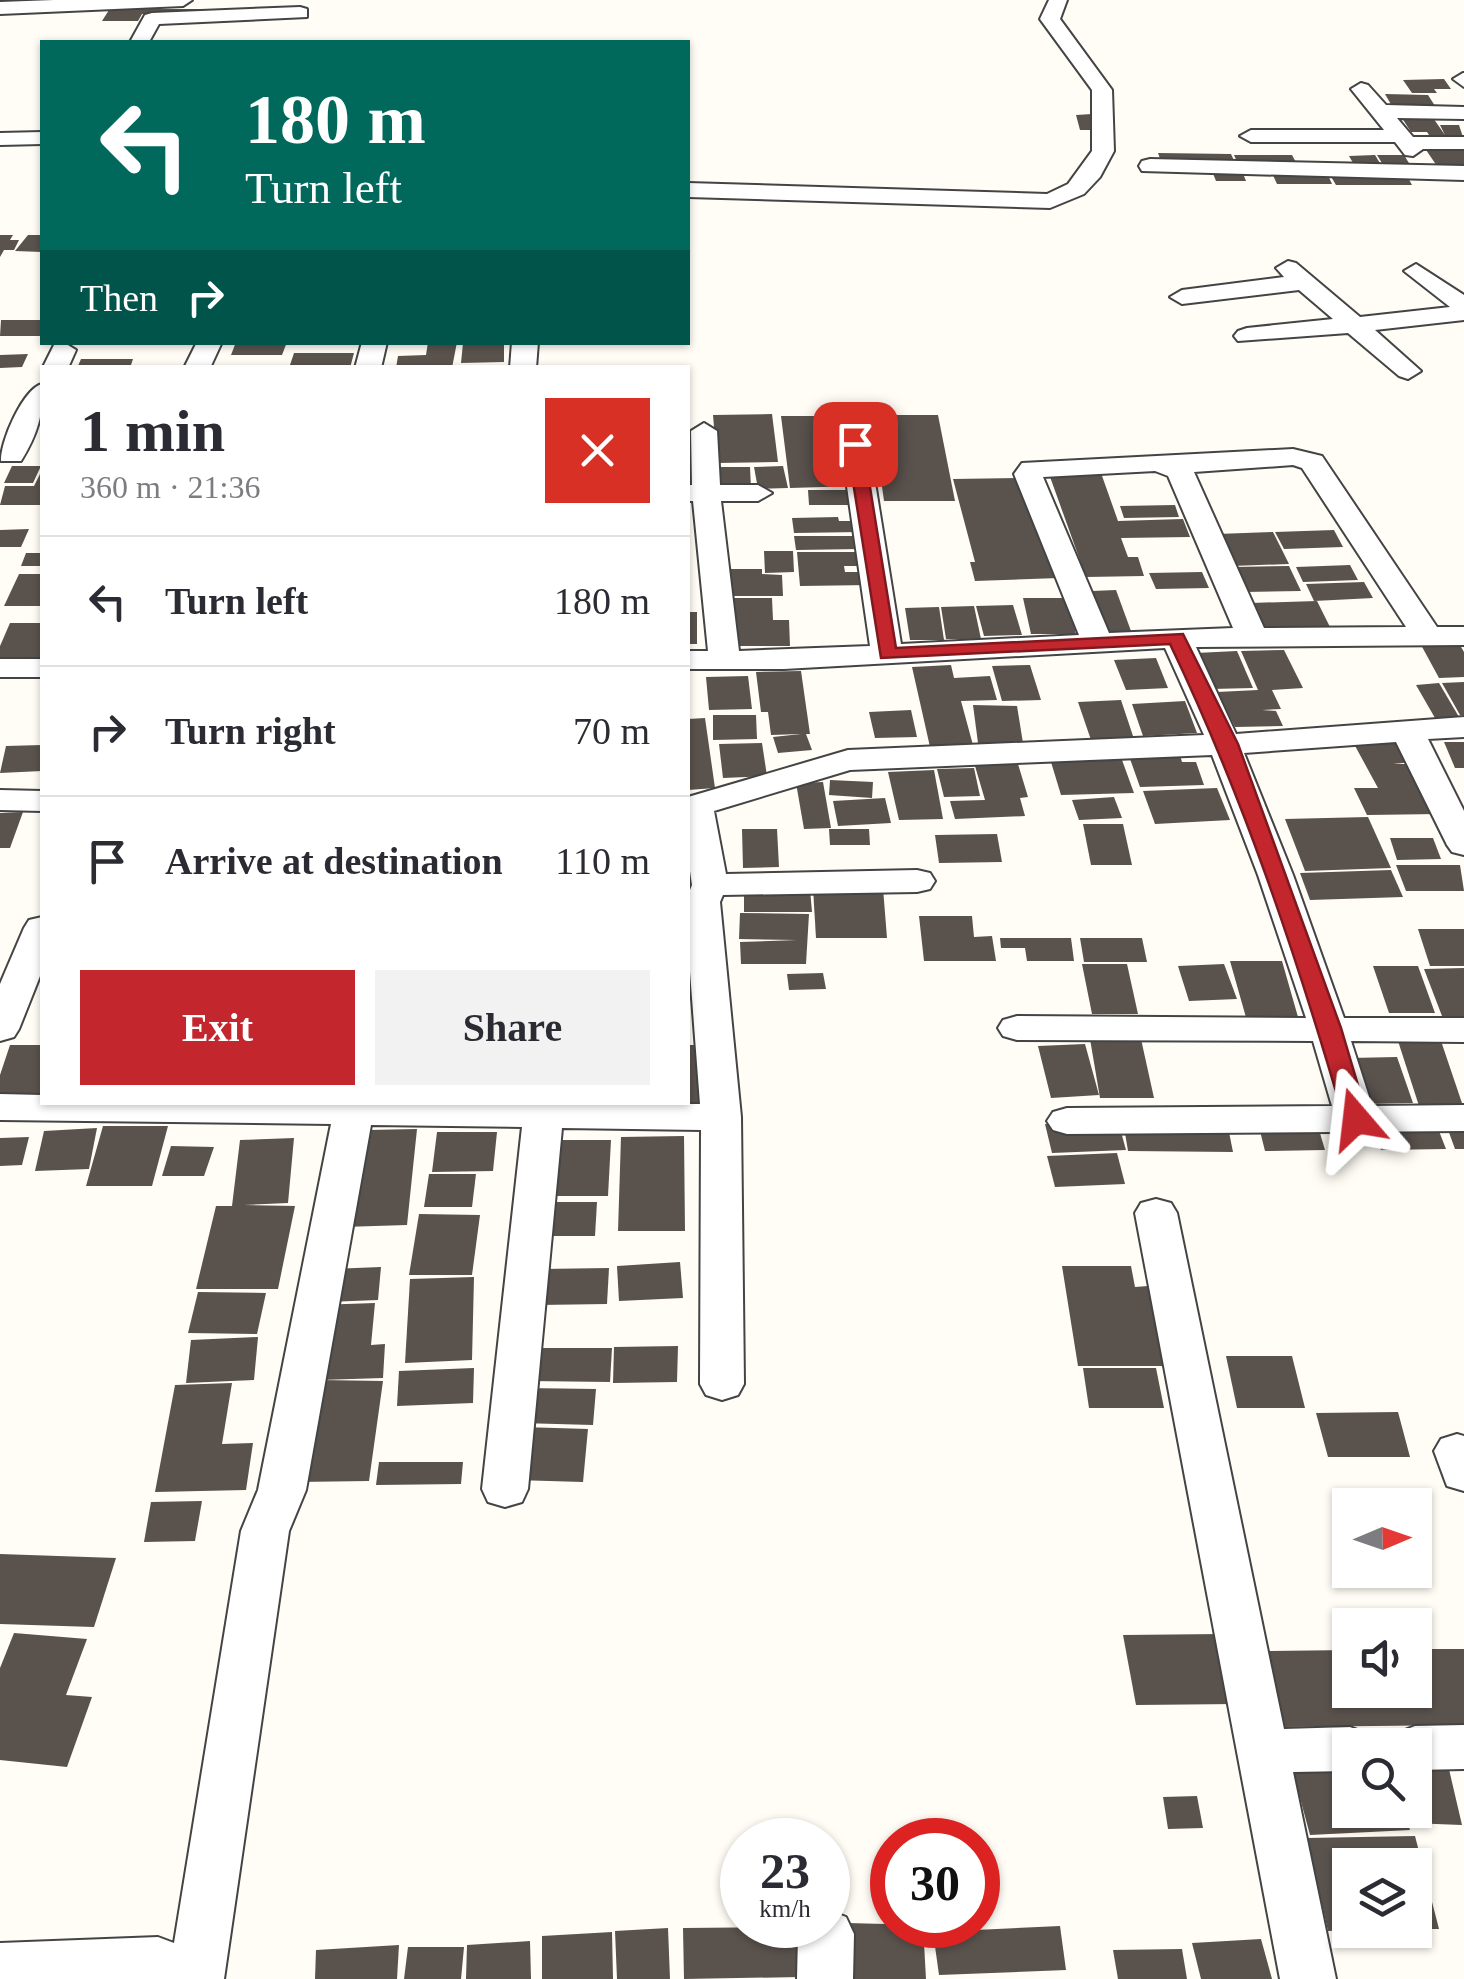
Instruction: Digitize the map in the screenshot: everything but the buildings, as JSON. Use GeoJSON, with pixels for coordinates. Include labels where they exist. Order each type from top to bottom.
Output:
{"type":"FeatureCollection","features":[{"type":"Feature","properties":{"kind":"street"},"geometry":{"type":"LineString","coordinates":[[0,8],[184,0]]}},
{"type":"Feature","properties":{"kind":"street"},"geometry":{"type":"LineString","coordinates":[[690,190],[1050,201],[1076,189],[1103,151],[1102,90],[1050,19],[1058,0]]}},
{"type":"Feature","properties":{"kind":"street"},"geometry":{"type":"LineString","coordinates":[[141,40],[152,19],[300,13]]}},
{"type":"Feature","properties":{"kind":"street"},"geometry":{"type":"LineString","coordinates":[[1362,89],[1429,172]]}},
{"type":"Feature","properties":{"kind":"street"},"geometry":{"type":"LineString","coordinates":[[1380,111],[1464,113]]}},
{"type":"Feature","properties":{"kind":"street"},"geometry":{"type":"LineString","coordinates":[[1251,136],[1464,143]]}},
{"type":"Feature","properties":{"kind":"street"},"geometry":{"type":"LineString","coordinates":[[0,139],[40,138]]}},
{"type":"Feature","properties":{"kind":"street"},"geometry":{"type":"LineString","coordinates":[[1150,166],[1464,173]]}},
{"type":"Feature","properties":{"kind":"street"},"geometry":{"type":"LineString","coordinates":[[1416,271],[1464,306]]}},
{"type":"Feature","properties":{"kind":"street"},"geometry":{"type":"LineString","coordinates":[[1182,297],[1297,275],[1408,371]]}},
{"type":"Feature","properties":{"kind":"street"},"geometry":{"type":"LineString","coordinates":[[1248,336],[1464,314]]}},
{"type":"Feature","properties":{"kind":"street"},"geometry":{"type":"LineString","coordinates":[[6,464],[40,396]]}},
{"type":"Feature","properties":{"kind":"street"},"geometry":{"type":"LineString","coordinates":[[704,432],[697,493],[726,660]]}},
{"type":"Feature","properties":{"kind":"street"},"geometry":{"type":"LineString","coordinates":[[855,444],[888,654]]}},
{"type":"Feature","properties":{"kind":"street"},"geometry":{"type":"LineString","coordinates":[[6,464],[40,456]]}},
{"type":"Feature","properties":{"kind":"street"},"geometry":{"type":"LineString","coordinates":[[1098,642],[1028,474],[1044,468],[1293,458],[1312,462],[1428,637]]}},
{"type":"Feature","properties":{"kind":"street"},"geometry":{"type":"LineString","coordinates":[[1171,465],[1180,471],[1252,638]]}},
{"type":"Feature","properties":{"kind":"street"},"geometry":{"type":"LineString","coordinates":[[697,493],[758,493]]}},
{"type":"Feature","properties":{"kind":"street"},"geometry":{"type":"LineString","coordinates":[[690,660],[1176,638],[1464,636]]}},
{"type":"Feature","properties":{"kind":"street"},"geometry":{"type":"LineString","coordinates":[[1176,638],[1228,744],[1329,1028],[1356,1119]]}},
{"type":"Feature","properties":{"kind":"street"},"geometry":{"type":"LineString","coordinates":[[0,668],[40,668]]}},
{"type":"Feature","properties":{"kind":"street"},"geometry":{"type":"LineString","coordinates":[[722,1384],[721,1117],[702,902],[710,885],[692,807],[848,760],[1228,744],[1464,728]]}},
{"type":"Feature","properties":{"kind":"street"},"geometry":{"type":"LineString","coordinates":[[1407,730],[1464,845]]}},
{"type":"Feature","properties":{"kind":"street"},"geometry":{"type":"LineString","coordinates":[[0,800],[40,802]]}},
{"type":"Feature","properties":{"kind":"street"},"geometry":{"type":"LineString","coordinates":[[710,885],[917,881]]}},
{"type":"Feature","properties":{"kind":"street"},"geometry":{"type":"LineString","coordinates":[[0,1029],[40,933]]}},
{"type":"Feature","properties":{"kind":"street"},"geometry":{"type":"LineString","coordinates":[[1017,1028],[1464,1030]]}},
{"type":"Feature","properties":{"kind":"street"},"geometry":{"type":"LineString","coordinates":[[0,1107],[721,1117]]}},
{"type":"Feature","properties":{"kind":"street"},"geometry":{"type":"LineString","coordinates":[[196,1979],[266,1531],[282,1490],[352,1112]]}},
{"type":"Feature","properties":{"kind":"street"},"geometry":{"type":"LineString","coordinates":[[505,1489],[543,1115]]}},
{"type":"Feature","properties":{"kind":"street"},"geometry":{"type":"LineString","coordinates":[[1067,1121],[1464,1118]]}},
{"type":"Feature","properties":{"kind":"street"},"geometry":{"type":"LineString","coordinates":[[1156,1212],[1308,1979]]}},
{"type":"Feature","properties":{"kind":"street"},"geometry":{"type":"LineString","coordinates":[[1432,1748],[1464,1747]]}},
{"type":"Feature","properties":{"kind":"street"},"geometry":{"type":"LineString","coordinates":[[1260,1751],[1332,1750]]}},
{"type":"Feature","properties":{"kind":"street"},"geometry":{"type":"LineString","coordinates":[[0,1968],[158,1962],[180,1979]]}},
{"type":"Feature","properties":{"kind":"route"},"geometry":{"type":"LineString","coordinates":[[855,444],[888,654],[1176,638],[1228,744],[1329,1028],[1356,1119]]}}]}
